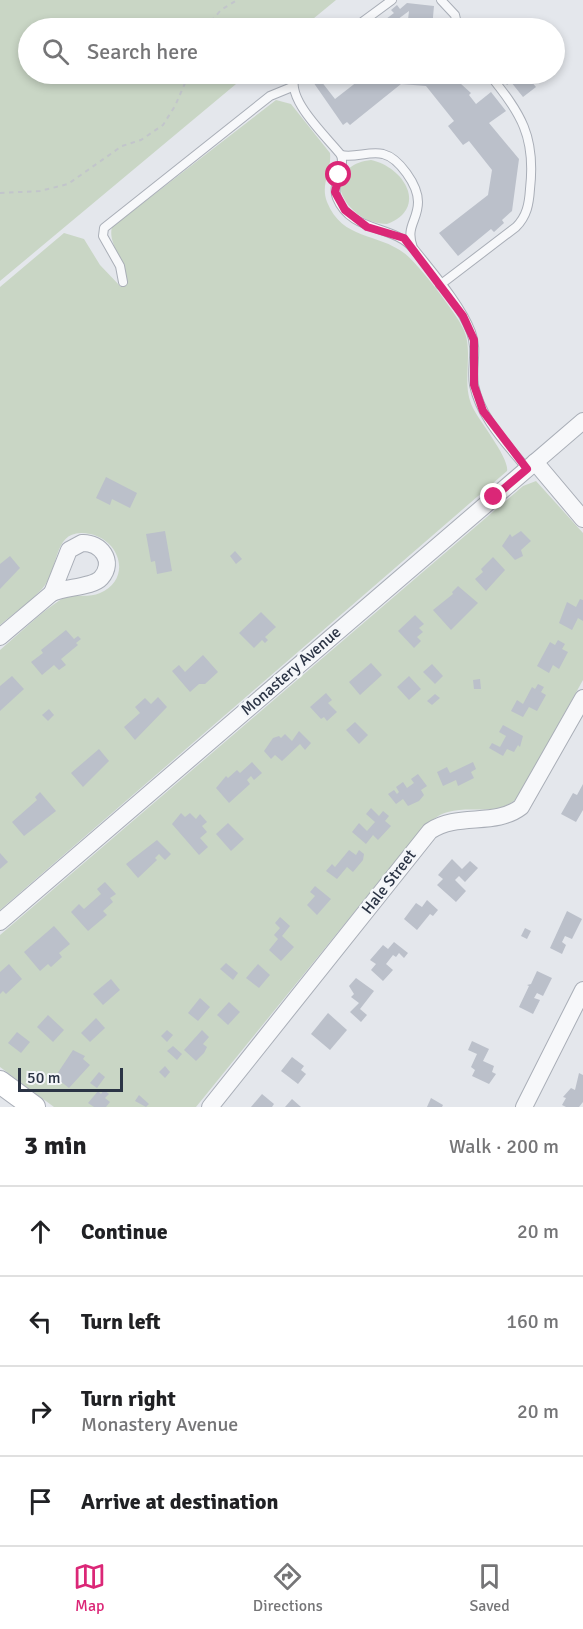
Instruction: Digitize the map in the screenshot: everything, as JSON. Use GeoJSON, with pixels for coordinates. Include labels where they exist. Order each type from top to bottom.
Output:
{"type":"FeatureCollection","features":[{"type":"Feature","properties":{"kind":"main road"},"geometry":{"type":"LineString","coordinates":[[0,1082],[34,1107]]}},
{"type":"Feature","properties":{"kind":"street","name":"Monastery Avenue"},"geometry":{"type":"LineString","coordinates":[[0,922],[583,421]]}},
{"type":"Feature","properties":{"kind":"street"},"geometry":{"type":"LineString","coordinates":[[531,466],[583,519]]}},
{"type":"Feature","properties":{"kind":"street"},"geometry":{"type":"LineString","coordinates":[[0,637],[52,593]]}},
{"type":"Feature","properties":{"kind":"street","name":"Hale Street"},"geometry":{"type":"LineString","coordinates":[[210,1107],[430,831],[447,822],[508,815],[521,807],[583,698]]}},
{"type":"Feature","properties":{"kind":"street"},"geometry":{"type":"LineString","coordinates":[[524,1107],[583,990]]}},
{"type":"Feature","properties":{"kind":"lane"},"geometry":{"type":"LineString","coordinates":[[368,18],[392,0]]}},
{"type":"Feature","properties":{"kind":"lane"},"geometry":{"type":"LineString","coordinates":[[441,0],[456,18]]}},
{"type":"Feature","properties":{"kind":"lane"},"geometry":{"type":"LineString","coordinates":[[293,84],[298,101],[341,155],[342,166],[335,192],[345,210],[361,223],[399,236],[413,248],[463,316],[471,332],[476,354],[474,385],[483,411],[531,466]]}},
{"type":"Feature","properties":{"kind":"lane"},"geometry":{"type":"LineString","coordinates":[[440,285],[516,227],[524,218],[529,201],[532,163],[530,140],[511,101],[497,84]]}},
{"type":"Feature","properties":{"kind":"lane"},"geometry":{"type":"LineString","coordinates":[[123,282],[120,266],[103,236],[104,228],[270,96],[292,87]]}},
{"type":"Feature","properties":{"kind":"lane"},"geometry":{"type":"LineString","coordinates":[[341,155],[382,154],[393,158],[400,165],[417,196],[417,208],[409,236],[413,248]]}},
{"type":"Feature","properties":{"kind":"path"},"geometry":{"type":"LineString","coordinates":[[213,18],[237,0]]}},
{"type":"Feature","properties":{"kind":"path"},"geometry":{"type":"LineString","coordinates":[[0,193],[40,191],[68,184],[122,146],[141,140],[163,125],[185,84]]}},
{"type":"Feature","properties":{"kind":"green space"},"geometry":{"type":"Polygon","coordinates":[[[0,0],[336,0],[314,18],[18,18],[18,84],[236,84],[0,281],[0,0]]]}},
{"type":"Feature","properties":{"kind":"green space"},"geometry":{"type":"Polygon","coordinates":[[[276,100],[291,104],[330,153],[325,195],[334,214],[351,230],[394,247],[410,258],[445,300],[459,321],[468,347],[469,398],[504,458],[507,471],[0,910],[0,650],[60,600],[69,596],[95,595],[110,587],[116,579],[119,561],[109,544],[101,538],[78,533],[69,536],[58,551],[48,581],[42,589],[0,625],[0,287],[64,233],[84,239],[100,265],[121,287],[126,284],[124,268],[112,240],[112,227],[276,100]]]}},
{"type":"Feature","properties":{"kind":"green space"},"geometry":{"type":"Polygon","coordinates":[[[371,160],[393,171],[402,179],[407,189],[409,199],[407,208],[400,217],[387,224],[372,221],[358,214],[346,202],[340,188],[343,176],[349,168],[371,160]]]}},
{"type":"Feature","properties":{"kind":"green space"},"geometry":{"type":"Polygon","coordinates":[[[536,481],[583,533],[583,680],[517,798],[510,804],[493,809],[457,810],[445,813],[424,826],[196,1107],[54,1107],[0,1067],[0,935],[523,486],[536,481]]]}},
{"type":"Feature","properties":{"kind":"building"},"geometry":{"type":"Polygon","coordinates":[[[407,3],[434,6],[433,18],[408,18],[409,11],[400,18],[387,18],[394,13],[391,10],[397,5],[400,9],[407,3]]]}},
{"type":"Feature","properties":{"kind":"building"},"geometry":{"type":"Polygon","coordinates":[[[314,84],[323,84],[335,99],[354,84],[401,84],[350,125],[347,122],[343,125],[314,84]]]}},
{"type":"Feature","properties":{"kind":"building"},"geometry":{"type":"Polygon","coordinates":[[[401,84],[461,84],[471,93],[469,95],[476,104],[491,92],[506,111],[489,123],[519,159],[512,211],[494,232],[491,229],[458,256],[439,233],[488,195],[492,170],[469,141],[463,145],[448,126],[454,121],[426,86],[401,84]]]}},
{"type":"Feature","properties":{"kind":"building"},"geometry":{"type":"Polygon","coordinates":[[[513,84],[533,84],[536,87],[523,97],[513,84]]]}},
{"type":"Feature","properties":{"kind":"building"},"geometry":{"type":"Polygon","coordinates":[[[106,477],[137,493],[130,508],[112,499],[110,505],[96,498],[106,477]]]}},
{"type":"Feature","properties":{"kind":"building"},"geometry":{"type":"Polygon","coordinates":[[[165,531],[172,571],[157,574],[155,561],[151,562],[146,534],[165,531]]]}},
{"type":"Feature","properties":{"kind":"building"},"geometry":{"type":"Polygon","coordinates":[[[521,531],[531,541],[521,550],[523,556],[515,560],[502,546],[510,534],[512,537],[521,531]]]}},
{"type":"Feature","properties":{"kind":"building"},"geometry":{"type":"Polygon","coordinates":[[[235,551],[242,559],[236,564],[230,556],[235,551]]]}},
{"type":"Feature","properties":{"kind":"building"},"geometry":{"type":"Polygon","coordinates":[[[10,556],[20,568],[0,589],[0,564],[10,556]]]}},
{"type":"Feature","properties":{"kind":"building"},"geometry":{"type":"Polygon","coordinates":[[[493,557],[505,570],[486,591],[475,579],[493,557]]]}},
{"type":"Feature","properties":{"kind":"building"},"geometry":{"type":"Polygon","coordinates":[[[458,586],[478,603],[451,630],[433,610],[453,594],[452,592],[458,586]]]}},
{"type":"Feature","properties":{"kind":"building"},"geometry":{"type":"Polygon","coordinates":[[[580,599],[583,600],[583,621],[578,618],[572,630],[559,623],[567,602],[576,607],[580,599]]]}},
{"type":"Feature","properties":{"kind":"building"},"geometry":{"type":"Polygon","coordinates":[[[261,612],[276,627],[265,637],[268,640],[265,643],[262,640],[254,648],[239,633],[261,612]]]}},
{"type":"Feature","properties":{"kind":"building"},"geometry":{"type":"Polygon","coordinates":[[[415,615],[424,624],[419,628],[423,632],[417,637],[421,641],[414,648],[398,631],[415,615]]]}},
{"type":"Feature","properties":{"kind":"building"},"geometry":{"type":"Polygon","coordinates":[[[66,630],[74,639],[78,636],[81,639],[76,643],[78,645],[61,659],[66,665],[59,670],[54,665],[42,675],[31,662],[43,653],[41,650],[66,630]]]}},
{"type":"Feature","properties":{"kind":"building"},"geometry":{"type":"Polygon","coordinates":[[[558,640],[565,644],[562,649],[568,652],[559,669],[553,665],[549,673],[537,666],[550,642],[555,645],[558,640]]]}},
{"type":"Feature","properties":{"kind":"building"},"geometry":{"type":"Polygon","coordinates":[[[203,655],[218,672],[205,684],[199,684],[190,692],[172,671],[179,665],[185,672],[203,655]]]}},
{"type":"Feature","properties":{"kind":"building"},"geometry":{"type":"Polygon","coordinates":[[[371,663],[382,675],[360,695],[349,682],[371,663]]]}},
{"type":"Feature","properties":{"kind":"building"},"geometry":{"type":"Polygon","coordinates":[[[432,664],[443,676],[435,684],[423,672],[432,664]]]}},
{"type":"Feature","properties":{"kind":"building"},"geometry":{"type":"Polygon","coordinates":[[[12,676],[24,689],[0,711],[0,686],[12,676]]]}},
{"type":"Feature","properties":{"kind":"building"},"geometry":{"type":"Polygon","coordinates":[[[409,676],[421,689],[409,700],[397,687],[409,676]]]}},
{"type":"Feature","properties":{"kind":"building"},"geometry":{"type":"Polygon","coordinates":[[[480,679],[481,689],[474,689],[473,680],[480,679]]]}},
{"type":"Feature","properties":{"kind":"building"},"geometry":{"type":"Polygon","coordinates":[[[538,684],[544,687],[541,692],[546,695],[537,711],[529,707],[523,717],[511,711],[517,700],[523,704],[532,687],[535,689],[538,684]]]}},
{"type":"Feature","properties":{"kind":"building"},"geometry":{"type":"Polygon","coordinates":[[[326,693],[332,700],[328,703],[337,712],[327,721],[324,717],[321,719],[310,707],[326,693]]]}},
{"type":"Feature","properties":{"kind":"building"},"geometry":{"type":"Polygon","coordinates":[[[435,694],[440,698],[432,705],[427,701],[435,694]]]}},
{"type":"Feature","properties":{"kind":"building"},"geometry":{"type":"Polygon","coordinates":[[[158,697],[167,707],[135,740],[124,727],[140,713],[135,707],[145,698],[151,704],[158,697]]]}},
{"type":"Feature","properties":{"kind":"building"},"geometry":{"type":"Polygon","coordinates":[[[49,709],[54,715],[48,721],[42,715],[49,709]]]}},
{"type":"Feature","properties":{"kind":"building"},"geometry":{"type":"Polygon","coordinates":[[[355,722],[368,735],[359,744],[346,730],[355,722]]]}},
{"type":"Feature","properties":{"kind":"building"},"geometry":{"type":"Polygon","coordinates":[[[503,725],[523,736],[520,747],[518,745],[514,752],[507,749],[503,756],[489,748],[492,743],[500,747],[506,736],[499,732],[503,725]]]}},
{"type":"Feature","properties":{"kind":"building"},"geometry":{"type":"Polygon","coordinates":[[[299,731],[311,743],[305,750],[300,744],[282,761],[275,755],[271,759],[264,751],[273,738],[279,736],[281,738],[285,734],[292,741],[299,731]]]}},
{"type":"Feature","properties":{"kind":"building"},"geometry":{"type":"Polygon","coordinates":[[[99,749],[109,761],[83,787],[71,773],[99,749]]]}},
{"type":"Feature","properties":{"kind":"building"},"geometry":{"type":"Polygon","coordinates":[[[252,762],[262,773],[254,780],[251,776],[247,780],[250,784],[229,803],[216,788],[226,776],[228,778],[237,770],[240,773],[252,762]]]}},
{"type":"Feature","properties":{"kind":"building"},"geometry":{"type":"Polygon","coordinates":[[[473,762],[476,769],[471,772],[474,778],[458,786],[456,780],[443,786],[437,772],[447,767],[450,773],[473,762]]]}},
{"type":"Feature","properties":{"kind":"building"},"geometry":{"type":"Polygon","coordinates":[[[418,774],[427,786],[421,790],[424,795],[419,801],[408,806],[403,799],[396,804],[388,794],[394,790],[397,794],[399,792],[396,787],[403,782],[407,788],[414,783],[411,779],[418,774]]]}},
{"type":"Feature","properties":{"kind":"building"},"geometry":{"type":"Polygon","coordinates":[[[583,784],[583,810],[576,822],[561,814],[573,793],[577,795],[583,784]]]}},
{"type":"Feature","properties":{"kind":"building"},"geometry":{"type":"Polygon","coordinates":[[[40,792],[56,811],[24,836],[12,822],[37,800],[35,797],[40,792]]]}},
{"type":"Feature","properties":{"kind":"building"},"geometry":{"type":"Polygon","coordinates":[[[371,808],[379,816],[383,811],[389,816],[385,821],[391,826],[378,840],[373,835],[366,844],[352,832],[359,823],[367,831],[375,822],[366,814],[371,808]]]}},
{"type":"Feature","properties":{"kind":"building"},"geometry":{"type":"Polygon","coordinates":[[[181,813],[185,817],[190,813],[196,819],[200,814],[207,822],[202,826],[207,832],[200,838],[208,847],[199,855],[172,824],[181,813]]]}},
{"type":"Feature","properties":{"kind":"building"},"geometry":{"type":"Polygon","coordinates":[[[228,823],[244,839],[231,851],[216,834],[228,823]]]}},
{"type":"Feature","properties":{"kind":"building"},"geometry":{"type":"Polygon","coordinates":[[[157,840],[171,854],[165,860],[159,854],[155,858],[157,860],[138,878],[126,864],[157,840]]]}},
{"type":"Feature","properties":{"kind":"building"},"geometry":{"type":"Polygon","coordinates":[[[349,850],[356,855],[359,850],[364,854],[363,860],[353,872],[347,867],[337,879],[326,871],[332,864],[335,867],[349,850]]]}},
{"type":"Feature","properties":{"kind":"building"},"geometry":{"type":"Polygon","coordinates":[[[0,853],[8,862],[0,869],[0,853]]]}},
{"type":"Feature","properties":{"kind":"building"},"geometry":{"type":"Polygon","coordinates":[[[452,859],[462,869],[470,861],[478,868],[465,882],[459,876],[455,880],[466,891],[456,902],[437,885],[443,879],[438,875],[452,859]]]}},
{"type":"Feature","properties":{"kind":"building"},"geometry":{"type":"Polygon","coordinates":[[[105,882],[116,894],[110,898],[113,902],[103,911],[107,915],[88,931],[71,912],[79,904],[84,909],[101,894],[97,889],[105,882]]]}},
{"type":"Feature","properties":{"kind":"building"},"geometry":{"type":"Polygon","coordinates":[[[315,886],[331,899],[317,915],[307,905],[315,896],[310,892],[315,886]]]}},
{"type":"Feature","properties":{"kind":"building"},"geometry":{"type":"Polygon","coordinates":[[[427,900],[438,910],[433,916],[430,914],[417,930],[404,919],[416,903],[422,907],[427,900]]]}},
{"type":"Feature","properties":{"kind":"building"},"geometry":{"type":"Polygon","coordinates":[[[567,911],[582,919],[572,939],[565,936],[562,942],[566,945],[562,954],[550,948],[567,911]]]}},
{"type":"Feature","properties":{"kind":"building"},"geometry":{"type":"Polygon","coordinates":[[[280,917],[290,926],[282,936],[294,947],[281,961],[269,950],[278,939],[274,935],[280,928],[275,923],[280,917]]]}},
{"type":"Feature","properties":{"kind":"building"},"geometry":{"type":"Polygon","coordinates":[[[54,926],[70,944],[59,953],[62,957],[51,967],[48,964],[40,971],[24,952],[54,926]]]}},
{"type":"Feature","properties":{"kind":"building"},"geometry":{"type":"Polygon","coordinates":[[[525,928],[531,931],[527,939],[521,936],[525,928]]]}},
{"type":"Feature","properties":{"kind":"building"},"geometry":{"type":"Polygon","coordinates":[[[394,942],[408,953],[404,958],[399,953],[396,957],[393,955],[386,964],[393,970],[383,981],[371,970],[376,964],[370,960],[383,945],[388,949],[394,942]]]}},
{"type":"Feature","properties":{"kind":"building"},"geometry":{"type":"Polygon","coordinates":[[[226,963],[238,973],[233,980],[220,969],[226,963]]]}},
{"type":"Feature","properties":{"kind":"building"},"geometry":{"type":"Polygon","coordinates":[[[9,964],[22,979],[6,994],[3,991],[0,994],[0,972],[9,964]]]}},
{"type":"Feature","properties":{"kind":"building"},"geometry":{"type":"Polygon","coordinates":[[[258,964],[270,975],[259,988],[246,978],[258,964]]]}},
{"type":"Feature","properties":{"kind":"building"},"geometry":{"type":"Polygon","coordinates":[[[537,971],[552,978],[543,996],[537,993],[534,998],[540,1000],[533,1014],[519,1007],[529,986],[527,985],[531,984],[537,971]]]}},
{"type":"Feature","properties":{"kind":"building"},"geometry":{"type":"Polygon","coordinates":[[[356,978],[374,991],[360,1009],[367,1015],[361,1022],[350,1012],[359,1003],[351,997],[354,994],[349,986],[356,978]]]}},
{"type":"Feature","properties":{"kind":"building"},"geometry":{"type":"Polygon","coordinates":[[[111,979],[120,990],[103,1005],[93,994],[111,979]]]}},
{"type":"Feature","properties":{"kind":"building"},"geometry":{"type":"Polygon","coordinates":[[[200,998],[210,1007],[198,1021],[188,1013],[200,998]]]}},
{"type":"Feature","properties":{"kind":"building"},"geometry":{"type":"Polygon","coordinates":[[[229,1002],[240,1012],[228,1025],[217,1015],[229,1002]]]}},
{"type":"Feature","properties":{"kind":"building"},"geometry":{"type":"Polygon","coordinates":[[[328,1013],[347,1030],[330,1050],[311,1034],[328,1013]]]}},
{"type":"Feature","properties":{"kind":"building"},"geometry":{"type":"Polygon","coordinates":[[[48,1015],[64,1030],[53,1042],[37,1027],[48,1015]]]}},
{"type":"Feature","properties":{"kind":"building"},"geometry":{"type":"Polygon","coordinates":[[[96,1018],[105,1028],[90,1042],[81,1033],[96,1018]]]}},
{"type":"Feature","properties":{"kind":"building"},"geometry":{"type":"Polygon","coordinates":[[[167,1030],[173,1035],[167,1042],[161,1036],[167,1030]]]}},
{"type":"Feature","properties":{"kind":"building"},"geometry":{"type":"Polygon","coordinates":[[[202,1030],[209,1037],[203,1044],[207,1047],[204,1053],[196,1061],[184,1050],[202,1030]]]}},
{"type":"Feature","properties":{"kind":"building"},"geometry":{"type":"Polygon","coordinates":[[[17,1032],[30,1042],[21,1053],[8,1043],[17,1032]]]}},
{"type":"Feature","properties":{"kind":"building"},"geometry":{"type":"Polygon","coordinates":[[[472,1041],[489,1049],[483,1061],[494,1066],[492,1072],[496,1074],[489,1084],[472,1076],[475,1070],[471,1067],[477,1054],[468,1050],[472,1041]]]}},
{"type":"Feature","properties":{"kind":"building"},"geometry":{"type":"Polygon","coordinates":[[[173,1046],[182,1054],[177,1060],[167,1051],[173,1046]]]}},
{"type":"Feature","properties":{"kind":"building"},"geometry":{"type":"Polygon","coordinates":[[[73,1050],[85,1056],[83,1059],[90,1065],[69,1088],[55,1077],[73,1050]]]}},
{"type":"Feature","properties":{"kind":"building"},"geometry":{"type":"Polygon","coordinates":[[[292,1057],[304,1066],[301,1070],[306,1074],[298,1084],[281,1071],[292,1057]]]}},
{"type":"Feature","properties":{"kind":"building"},"geometry":{"type":"Polygon","coordinates":[[[165,1066],[170,1072],[165,1078],[159,1072],[165,1066]]]}},
{"type":"Feature","properties":{"kind":"building"},"geometry":{"type":"Polygon","coordinates":[[[99,1072],[105,1077],[97,1088],[90,1083],[99,1072]]]}},
{"type":"Feature","properties":{"kind":"building"},"geometry":{"type":"Polygon","coordinates":[[[579,1073],[583,1075],[583,1102],[579,1107],[566,1107],[562,1105],[566,1098],[563,1097],[571,1088],[575,1090],[579,1073]]]}},
{"type":"Feature","properties":{"kind":"building"},"geometry":{"type":"Polygon","coordinates":[[[104,1090],[109,1094],[105,1098],[110,1102],[106,1107],[94,1107],[88,1103],[98,1091],[101,1094],[104,1090]]]}},
{"type":"Feature","properties":{"kind":"building"},"geometry":{"type":"Polygon","coordinates":[[[262,1094],[274,1104],[272,1107],[251,1107],[262,1094]]]}},
{"type":"Feature","properties":{"kind":"building"},"geometry":{"type":"Polygon","coordinates":[[[139,1095],[149,1104],[146,1107],[135,1101],[139,1095]]]}},
{"type":"Feature","properties":{"kind":"building"},"geometry":{"type":"Polygon","coordinates":[[[431,1098],[443,1105],[442,1107],[427,1107],[431,1098]]]}},
{"type":"Feature","properties":{"kind":"building"},"geometry":{"type":"Polygon","coordinates":[[[292,1099],[301,1107],[285,1107],[292,1099]]]}},
{"type":"Feature","properties":{"kind":"route"},"geometry":{"type":"LineString","coordinates":[[339,175],[335,192],[345,210],[367,227],[404,238],[467,323],[474,340],[476,354],[474,385],[483,411],[492,426],[527,469],[494,497]]}}]}
